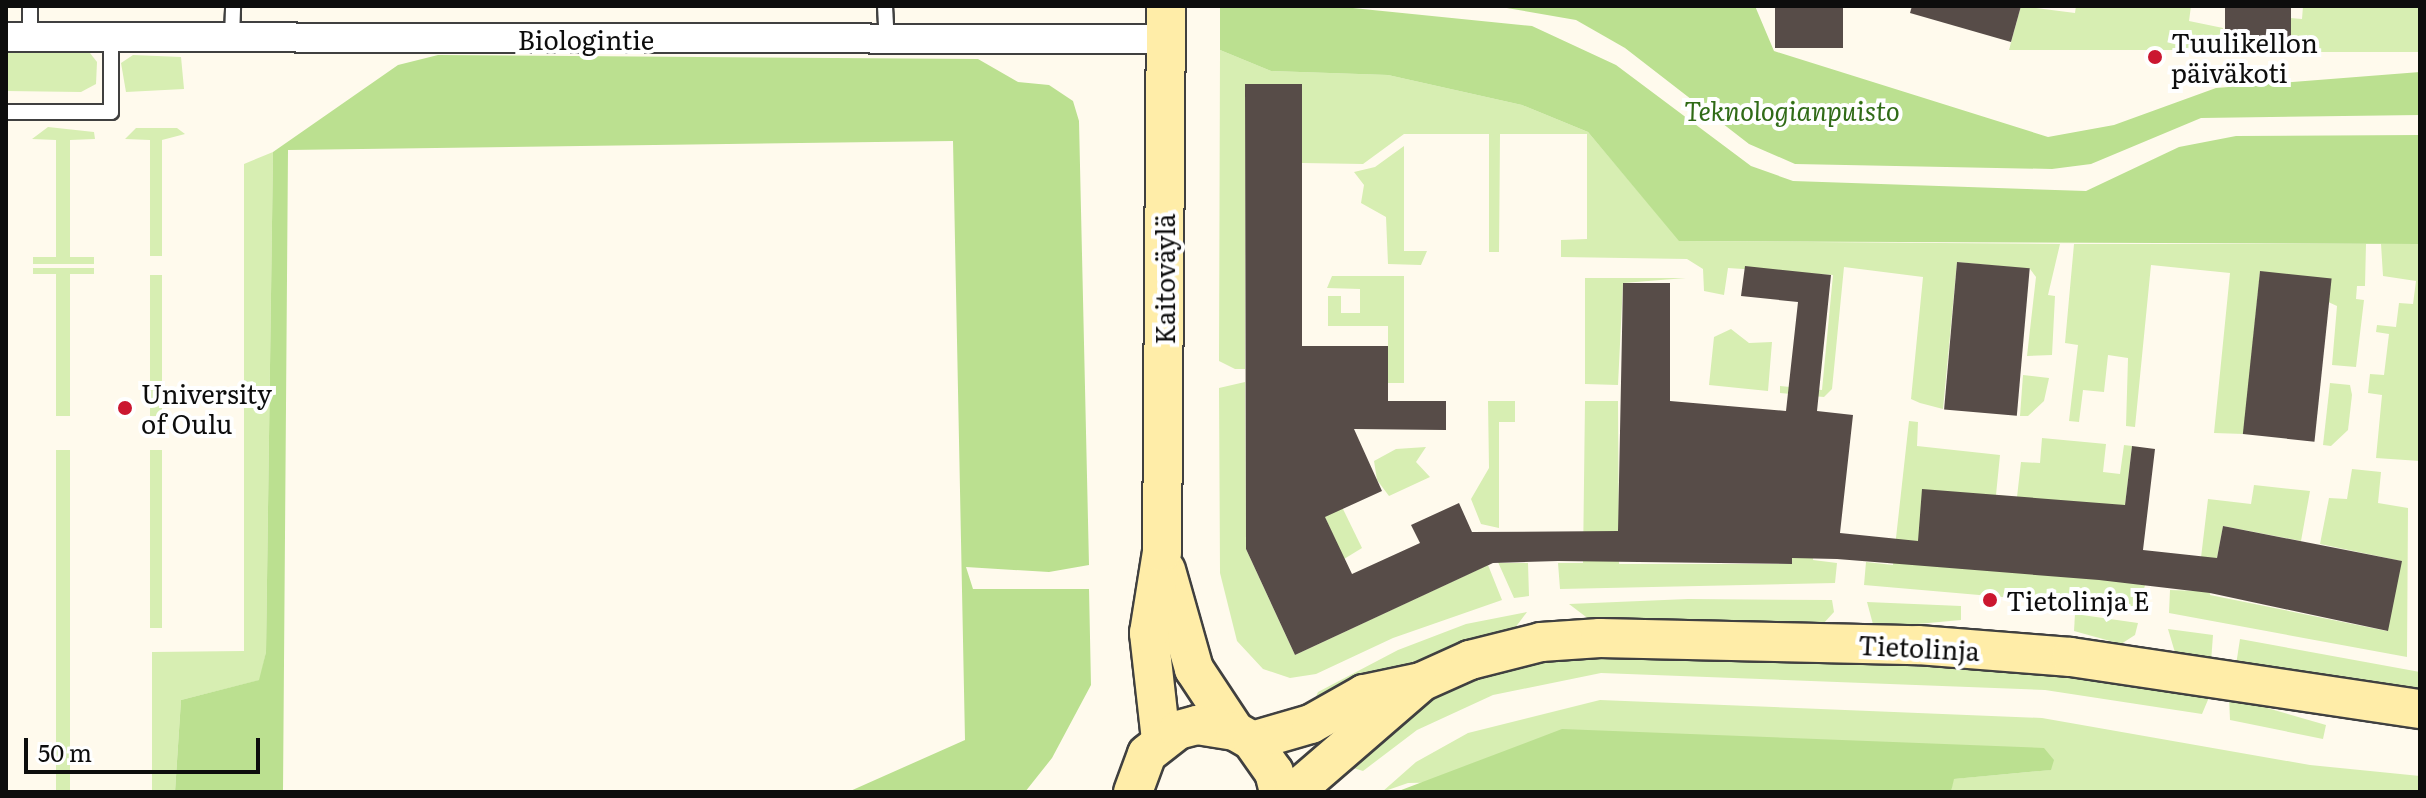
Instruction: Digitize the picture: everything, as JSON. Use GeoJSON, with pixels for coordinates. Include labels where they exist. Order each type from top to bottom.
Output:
{"type":"FeatureCollection","features":[{"type":"Feature","properties":{"kind":"street","name":"Biologintie"},"geometry":{"type":"LineString","coordinates":[[18,38],[887,39],[1166,22]]}},
{"type":"Feature","properties":{"kind":"street","name":"Kaitoväylä"},"geometry":{"type":"LineString","coordinates":[[1161,740],[1149,633],[1162,552],[1166,22]]}},
{"type":"Feature","properties":{"kind":"street","name":"Kaitoväylä"},"geometry":{"type":"LineString","coordinates":[[1162,552],[1194,669],[1274,772],[1279,792]]}},
{"type":"Feature","properties":{"kind":"street","name":"Tietolinja"},"geometry":{"type":"LineString","coordinates":[[1243,736],[1311,724],[1364,694],[1421,682],[1470,660],[1541,642],[1712,636],[2071,657],[2420,709]]}},
{"type":"Feature","properties":{"kind":"street","name":"Tietolinja"},"geometry":{"type":"LineString","coordinates":[[1294,792],[1421,682]]}},
{"type":"Feature","properties":{"kind":"street"},"geometry":{"type":"LineString","coordinates":[[1129,785],[1161,740],[1197,725],[1243,736]]}},
{"type":"Feature","properties":{"kind":"lane"},"geometry":{"type":"LineString","coordinates":[[18,38],[30,6]]}},
{"type":"Feature","properties":{"kind":"lane"},"geometry":{"type":"LineString","coordinates":[[232,38],[233,6]]}},
{"type":"Feature","properties":{"kind":"lane"},"geometry":{"type":"LineString","coordinates":[[885,6],[887,39]]}},
{"type":"Feature","properties":{"kind":"lane"},"geometry":{"type":"LineString","coordinates":[[6,112],[111,112],[111,38]]}},
{"type":"Feature","properties":{"kind":"green space"},"geometry":{"type":"Polygon","coordinates":[[[1220,6],[1333,6],[1532,26],[1616,65],[1751,166],[1793,181],[2086,191],[2179,147],[2236,136],[2420,135],[2420,244],[1679,241],[1588,132],[1522,105],[1388,75],[1271,71],[1220,50],[1220,6]]]}},
{"type":"Feature","properties":{"kind":"green space","name":"Teknologianpuisto"},"geometry":{"type":"Polygon","coordinates":[[[1495,6],[1755,6],[1774,51],[2048,137],[2114,125],[2216,88],[2420,72],[2420,115],[2201,118],[2091,164],[2052,169],[1795,164],[1749,144],[1625,48],[1576,20],[1495,6]]]}},
{"type":"Feature","properties":{"kind":"green space"},"geometry":{"type":"Polygon","coordinates":[[[2021,6],[2075,13],[2076,6],[2191,6],[2189,21],[2223,28],[2221,50],[2009,50],[2021,6]]]}},
{"type":"Feature","properties":{"kind":"green space"},"geometry":{"type":"Polygon","coordinates":[[[2303,6],[2420,6],[2420,52],[2287,52],[2290,18],[2302,19],[2303,6]]]}},
{"type":"Feature","properties":{"kind":"green space"},"geometry":{"type":"Polygon","coordinates":[[[1220,50],[1271,71],[1388,75],[1522,105],[1588,132],[1680,241],[2060,244],[2048,295],[2055,296],[2052,355],[2027,356],[2036,277],[2030,269],[1957,262],[1943,409],[1920,403],[1911,399],[1923,277],[1844,267],[1832,389],[1824,397],[1780,393],[1780,386],[1822,390],[1833,275],[1728,268],[1724,295],[1704,291],[1703,269],[1687,259],[1561,257],[1561,240],[1587,239],[1587,134],[1500,134],[1499,252],[1489,252],[1489,134],[1404,134],[1363,164],[1302,163],[1245,85],[1245,369],[1235,369],[1219,361],[1220,50]]]}},
{"type":"Feature","properties":{"kind":"green space"},"geometry":{"type":"Polygon","coordinates":[[[6,53],[90,53],[97,62],[96,84],[81,92],[6,91],[6,53]]]}},
{"type":"Feature","properties":{"kind":"green space"},"geometry":{"type":"Polygon","coordinates":[[[133,55],[181,57],[184,89],[126,92],[121,63],[133,55]]]}},
{"type":"Feature","properties":{"kind":"green space"},"geometry":{"type":"Polygon","coordinates":[[[438,55],[978,59],[1018,82],[1049,85],[1073,101],[1079,121],[1089,565],[1049,572],[966,567],[973,589],[1089,589],[1091,685],[1052,758],[1025,792],[848,792],[965,740],[953,141],[288,150],[283,792],[175,792],[181,700],[259,680],[266,652],[273,152],[398,65],[438,55]]]}},
{"type":"Feature","properties":{"kind":"green space"},"geometry":{"type":"Polygon","coordinates":[[[48,127],[94,132],[95,139],[70,140],[70,257],[94,257],[94,264],[33,264],[33,257],[56,257],[56,140],[32,139],[48,127]]]}},
{"type":"Feature","properties":{"kind":"green space"},"geometry":{"type":"Polygon","coordinates":[[[136,128],[177,128],[185,134],[162,140],[162,256],[150,256],[150,140],[125,139],[136,128]]]}},
{"type":"Feature","properties":{"kind":"green space"},"geometry":{"type":"Polygon","coordinates":[[[1404,146],[1404,251],[1427,251],[1421,265],[1388,264],[1386,217],[1361,203],[1364,185],[1354,172],[1375,167],[1404,146]]]}},
{"type":"Feature","properties":{"kind":"green space"},"geometry":{"type":"Polygon","coordinates":[[[273,152],[266,652],[260,680],[181,700],[175,792],[152,792],[152,652],[244,651],[244,164],[273,152]]]}},
{"type":"Feature","properties":{"kind":"green space"},"geometry":{"type":"Polygon","coordinates":[[[2074,244],[2366,244],[2365,286],[2357,286],[2356,299],[2364,300],[2356,367],[2332,365],[2337,306],[2260,271],[2244,434],[2214,433],[2230,273],[2151,265],[2135,427],[2126,426],[2128,358],[2108,355],[2104,392],[2083,390],[2079,422],[2069,421],[2078,345],[2065,343],[2074,244]]]}},
{"type":"Feature","properties":{"kind":"green space"},"geometry":{"type":"Polygon","coordinates":[[[2381,244],[2420,244],[2420,461],[2376,458],[2382,395],[2368,393],[2370,374],[2384,375],[2389,334],[2376,332],[2377,325],[2396,327],[2399,303],[2413,304],[2416,281],[2383,276],[2381,244]]]}},
{"type":"Feature","properties":{"kind":"green space"},"geometry":{"type":"Polygon","coordinates":[[[33,268],[94,268],[94,274],[70,274],[70,416],[56,416],[56,274],[33,274],[33,268]]]}},
{"type":"Feature","properties":{"kind":"green space"},"geometry":{"type":"Polygon","coordinates":[[[150,275],[162,275],[162,416],[150,416],[150,275]]]}},
{"type":"Feature","properties":{"kind":"green space"},"geometry":{"type":"Polygon","coordinates":[[[1332,276],[1404,276],[1404,383],[1388,383],[1388,326],[1328,326],[1328,296],[1341,296],[1341,313],[1360,313],[1360,289],[1327,288],[1332,276]]]}},
{"type":"Feature","properties":{"kind":"green space"},"geometry":{"type":"Polygon","coordinates":[[[1585,278],[1686,278],[1623,283],[1618,385],[1585,384],[1585,278]]]}},
{"type":"Feature","properties":{"kind":"green space"},"geometry":{"type":"Polygon","coordinates":[[[1731,329],[1749,343],[1772,342],[1768,391],[1709,385],[1714,337],[1731,329]]]}},
{"type":"Feature","properties":{"kind":"green space"},"geometry":{"type":"Polygon","coordinates":[[[2023,375],[2049,378],[2044,401],[2028,416],[2020,416],[2023,375]]]}},
{"type":"Feature","properties":{"kind":"green space"},"geometry":{"type":"Polygon","coordinates":[[[1245,382],[1246,549],[1295,655],[1488,565],[1502,600],[1393,638],[1316,674],[1290,678],[1263,669],[1237,641],[1220,573],[1219,388],[1245,382]]]}},
{"type":"Feature","properties":{"kind":"green space"},"geometry":{"type":"Polygon","coordinates":[[[2330,383],[2350,385],[2352,395],[2348,430],[2331,446],[2323,445],[2330,383]]]}},
{"type":"Feature","properties":{"kind":"green space"},"geometry":{"type":"Polygon","coordinates":[[[1488,401],[1515,401],[1515,422],[1499,422],[1499,528],[1481,524],[1471,499],[1489,468],[1488,401]]]}},
{"type":"Feature","properties":{"kind":"green space"},"geometry":{"type":"Polygon","coordinates":[[[1585,401],[1618,401],[1619,564],[1792,564],[1792,478],[1823,465],[1813,560],[1837,563],[1835,583],[1560,589],[1558,563],[1583,563],[1585,401]]]}},
{"type":"Feature","properties":{"kind":"green space"},"geometry":{"type":"Polygon","coordinates":[[[1909,421],[1918,422],[1917,446],[2000,455],[1996,495],[2017,497],[2021,462],[2040,463],[2042,438],[2106,444],[2103,472],[2120,474],[2124,445],[2132,446],[2116,581],[2145,585],[2139,609],[1864,585],[1866,562],[1893,565],[1909,421]]]}},
{"type":"Feature","properties":{"kind":"green space"},"geometry":{"type":"Polygon","coordinates":[[[1426,447],[1416,462],[1430,477],[1389,496],[1377,480],[1374,461],[1396,449],[1426,447]]]}},
{"type":"Feature","properties":{"kind":"green space"},"geometry":{"type":"Polygon","coordinates":[[[56,450],[70,450],[70,792],[56,792],[56,450]]]}},
{"type":"Feature","properties":{"kind":"green space"},"geometry":{"type":"Polygon","coordinates":[[[150,450],[162,450],[162,628],[150,628],[150,450]]]}},
{"type":"Feature","properties":{"kind":"green space"},"geometry":{"type":"Polygon","coordinates":[[[2352,469],[2381,472],[2378,503],[2408,508],[2407,657],[2169,613],[2170,590],[2197,591],[2208,499],[2251,504],[2254,485],[2310,491],[2301,541],[2223,526],[2210,595],[2387,631],[2401,561],[2320,544],[2329,498],[2347,499],[2352,469]]]}},
{"type":"Feature","properties":{"kind":"green space"},"geometry":{"type":"Polygon","coordinates":[[[1342,507],[1362,548],[1344,559],[1323,513],[1342,507]]]}},
{"type":"Feature","properties":{"kind":"green space"},"geometry":{"type":"Polygon","coordinates":[[[1500,538],[1500,563],[1528,563],[1529,596],[1514,598],[1489,542],[1500,538]]]}},
{"type":"Feature","properties":{"kind":"green space"},"geometry":{"type":"Polygon","coordinates":[[[1688,599],[1832,600],[1834,612],[1822,625],[1590,620],[1569,604],[1688,599]]]}},
{"type":"Feature","properties":{"kind":"green space"},"geometry":{"type":"Polygon","coordinates":[[[1867,602],[1961,606],[1961,620],[1874,628],[1867,602]]]}},
{"type":"Feature","properties":{"kind":"green space"},"geometry":{"type":"Polygon","coordinates":[[[1527,612],[1512,632],[1406,664],[1312,706],[1318,692],[1398,650],[1466,624],[1527,612]]]}},
{"type":"Feature","properties":{"kind":"green space"},"geometry":{"type":"Polygon","coordinates":[[[2075,614],[2138,623],[2135,635],[2121,644],[2074,631],[2075,614]]]}},
{"type":"Feature","properties":{"kind":"green space"},"geometry":{"type":"Polygon","coordinates":[[[2168,629],[2213,635],[2211,662],[2176,656],[2168,629]]]}},
{"type":"Feature","properties":{"kind":"green space"},"geometry":{"type":"Polygon","coordinates":[[[2240,639],[2420,672],[2420,689],[2236,665],[2240,639]]]}},
{"type":"Feature","properties":{"kind":"green space"},"geometry":{"type":"Polygon","coordinates":[[[1601,653],[2047,672],[2210,695],[2202,714],[2045,690],[1601,673],[1493,695],[1417,730],[1363,771],[1347,766],[1384,723],[1453,686],[1539,660],[1601,653]]]}},
{"type":"Feature","properties":{"kind":"green space"},"geometry":{"type":"Polygon","coordinates":[[[2229,697],[2326,725],[2323,739],[2230,720],[2229,697]]]}},
{"type":"Feature","properties":{"kind":"green space"},"geometry":{"type":"Polygon","coordinates":[[[1600,700],[2042,718],[2310,765],[2420,776],[2420,792],[1951,792],[1953,779],[2050,770],[1408,783],[1382,792],[1416,762],[1468,733],[1600,700]]]}},
{"type":"Feature","properties":{"kind":"green space"},"geometry":{"type":"Polygon","coordinates":[[[1562,729],[2044,748],[2054,760],[2051,770],[1954,779],[1951,792],[1396,792],[1562,729]]]}},
{"type":"Feature","properties":{"kind":"building"},"geometry":{"type":"Polygon","coordinates":[[[1775,6],[1843,6],[1843,48],[1775,48],[1775,6]]]}},
{"type":"Feature","properties":{"kind":"building"},"geometry":{"type":"Polygon","coordinates":[[[1912,6],[2021,6],[2011,42],[1910,13],[1912,6]]]}},
{"type":"Feature","properties":{"kind":"building"},"geometry":{"type":"Polygon","coordinates":[[[2225,6],[2291,6],[2291,47],[2225,47],[2225,6]]]}},
{"type":"Feature","properties":{"kind":"building"},"geometry":{"type":"Polygon","coordinates":[[[1245,84],[1302,84],[1302,346],[1388,346],[1388,401],[1446,401],[1446,430],[1354,429],[1382,491],[1325,517],[1352,574],[1420,543],[1411,525],[1459,503],[1472,532],[1618,531],[1623,283],[1670,283],[1670,401],[1786,411],[1798,302],[1741,296],[1745,266],[1831,275],[1817,411],[1853,415],[1840,533],[1918,541],[1922,489],[2125,505],[2132,446],[2155,449],[2143,550],[2217,558],[2223,526],[2402,561],[2388,631],[2210,593],[2099,580],[1837,559],[1792,558],[1792,564],[1558,561],[1493,563],[1295,655],[1246,549],[1245,84]]]}},
{"type":"Feature","properties":{"kind":"building"},"geometry":{"type":"Polygon","coordinates":[[[1957,262],[2030,268],[2017,416],[1944,409],[1957,262]]]}},
{"type":"Feature","properties":{"kind":"building"},"geometry":{"type":"Polygon","coordinates":[[[2260,271],[2332,279],[2314,442],[2243,434],[2260,271]]]}},
{"type":"Feature","properties":{"kind":"place","name":"Tuulikellon päiväkoti"},"geometry":{"type":"Point","coordinates":[2155,57]}},
{"type":"Feature","properties":{"kind":"place","name":"University of Oulu"},"geometry":{"type":"Point","coordinates":[125,408]}},
{"type":"Feature","properties":{"kind":"place","name":"Tietolinja E"},"geometry":{"type":"Point","coordinates":[1990,600]}}]}
